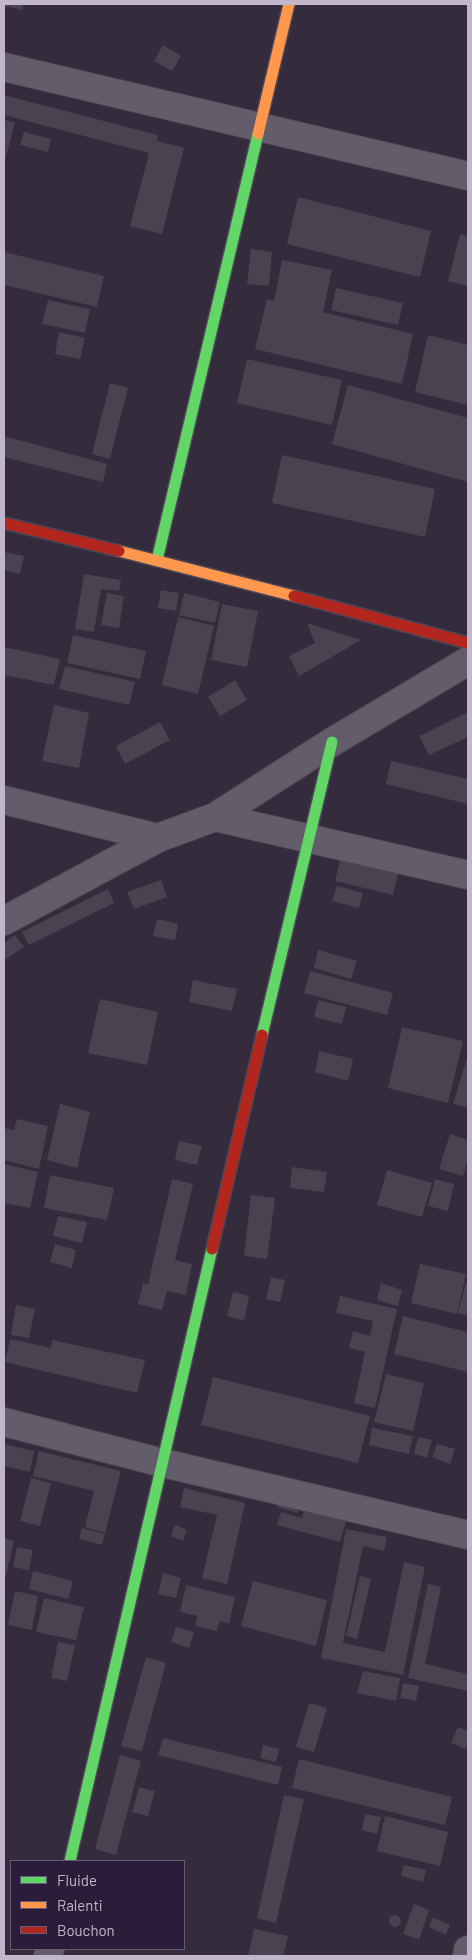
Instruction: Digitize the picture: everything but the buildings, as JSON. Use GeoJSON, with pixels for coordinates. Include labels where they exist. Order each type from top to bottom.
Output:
{"type":"FeatureCollection","features":[{"type":"Feature","properties":{"kind":"street"},"geometry":{"type":"LineString","coordinates":[[157,560],[289,4]]}},
{"type":"Feature","properties":{"kind":"street"},"geometry":{"type":"LineString","coordinates":[[4,67],[468,176]]}},
{"type":"Feature","properties":{"kind":"street"},"geometry":{"type":"LineString","coordinates":[[4,523],[157,560],[468,643]]}},
{"type":"Feature","properties":{"kind":"street"},"geometry":{"type":"LineString","coordinates":[[4,921],[158,838],[215,817],[332,742],[468,661]]}},
{"type":"Feature","properties":{"kind":"street"},"geometry":{"type":"LineString","coordinates":[[70,1860],[332,742]]}},
{"type":"Feature","properties":{"kind":"street"},"geometry":{"type":"LineString","coordinates":[[4,800],[158,838]]}},
{"type":"Feature","properties":{"kind":"street"},"geometry":{"type":"LineString","coordinates":[[215,817],[468,875]]}},
{"type":"Feature","properties":{"kind":"street"},"geometry":{"type":"LineString","coordinates":[[4,1422],[163,1463],[468,1535]]}},
{"type":"Feature","properties":{"kind":"street"},"geometry":{"type":"LineString","coordinates":[[467,1956],[468,1950]]}},
{"type":"Feature","properties":{"kind":"traffic: fast"},"geometry":{"type":"LineString","coordinates":[[157,560],[258,134]]}},
{"type":"Feature","properties":{"kind":"traffic: fast"},"geometry":{"type":"LineString","coordinates":[[262,1035],[332,742]]}},
{"type":"Feature","properties":{"kind":"traffic: fast"},"geometry":{"type":"LineString","coordinates":[[70,1860],[212,1249]]}},
{"type":"Feature","properties":{"kind":"traffic: slow"},"geometry":{"type":"LineString","coordinates":[[258,134],[289,4]]}},
{"type":"Feature","properties":{"kind":"traffic: slow"},"geometry":{"type":"LineString","coordinates":[[119,551],[294,596]]}},
{"type":"Feature","properties":{"kind":"traffic: jam"},"geometry":{"type":"LineString","coordinates":[[4,523],[119,551]]}},
{"type":"Feature","properties":{"kind":"traffic: jam"},"geometry":{"type":"LineString","coordinates":[[294,596],[468,643]]}},
{"type":"Feature","properties":{"kind":"traffic: jam"},"geometry":{"type":"LineString","coordinates":[[212,1249],[262,1035]]}}]}
